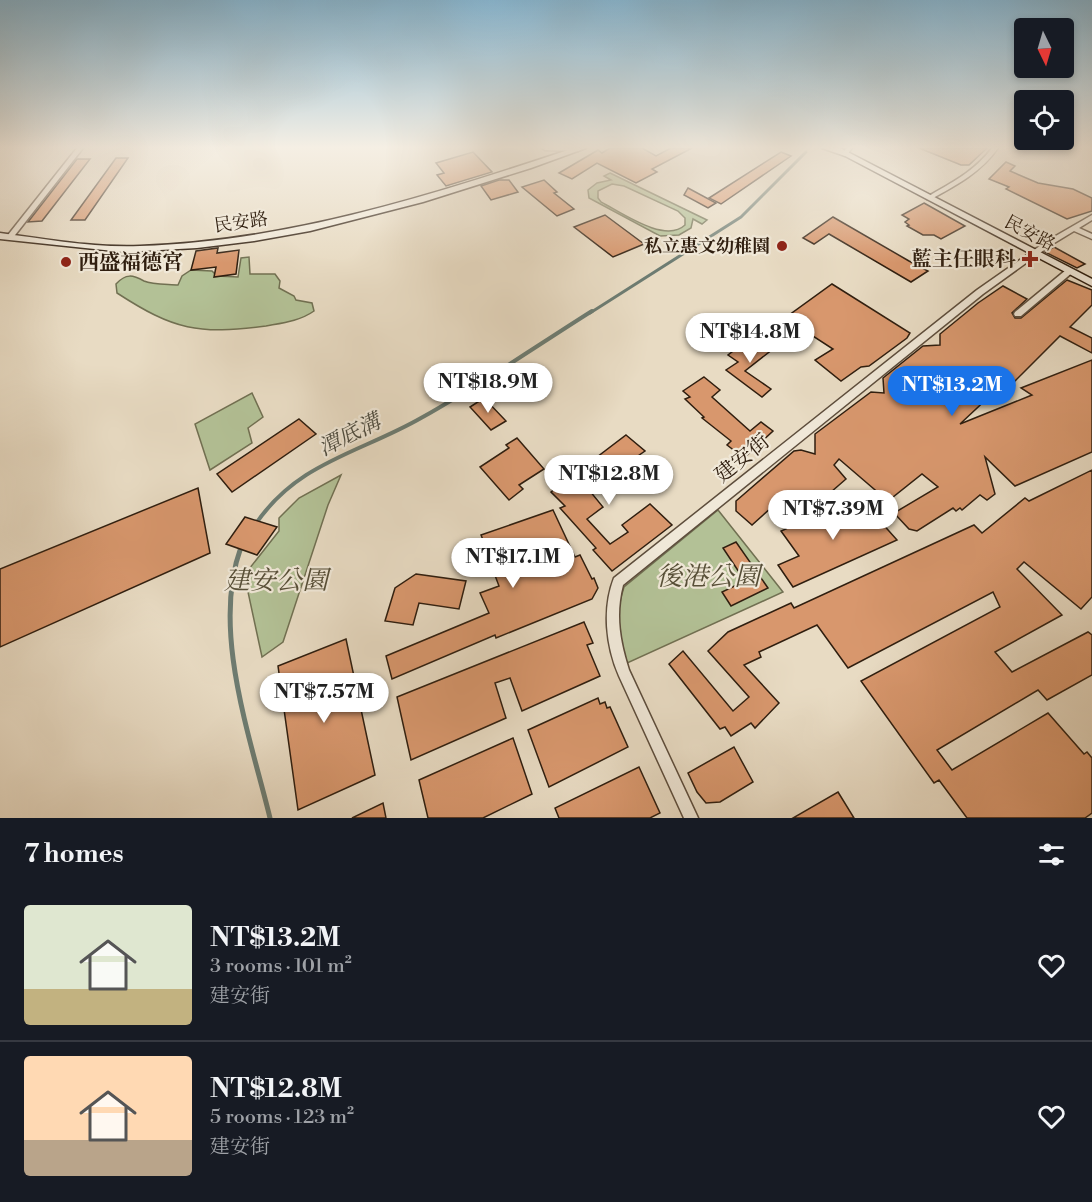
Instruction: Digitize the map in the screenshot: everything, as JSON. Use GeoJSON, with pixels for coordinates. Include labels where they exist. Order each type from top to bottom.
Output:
{"type":"FeatureCollection","features":[{"type":"Feature","properties":{"kind":"street"},"geometry":{"type":"LineString","coordinates":[[5,237],[48,186]]}},
{"type":"Feature","properties":{"kind":"street","name":"民安路"},"geometry":{"type":"LineString","coordinates":[[5,237],[141,249],[231,240],[334,224],[464,186]]}},
{"type":"Feature","properties":{"kind":"street","name":"民安路"},"geometry":{"type":"LineString","coordinates":[[908,186],[1033,254],[1092,283]]}},
{"type":"Feature","properties":{"kind":"street"},"geometry":{"type":"LineString","coordinates":[[929,198],[950,186]]}},
{"type":"Feature","properties":{"kind":"street","name":"建安街"},"geometry":{"type":"LineString","coordinates":[[691,818],[623,672],[617,653],[611,617],[612,598],[618,582],[980,292],[1033,254],[1092,218]]}},
{"type":"Feature","properties":{"kind":"street"},"geometry":{"type":"LineString","coordinates":[[1074,228],[1092,237]]}},
{"type":"Feature","properties":{"kind":"street"},"geometry":{"type":"LineString","coordinates":[[1018,314],[1069,272]]}},
{"type":"Feature","properties":{"kind":"green space"},"geometry":{"type":"Polygon","coordinates":[[[593,186],[608,186],[598,191],[598,198],[601,202],[655,229],[676,230],[685,225],[685,218],[678,211],[624,186],[637,186],[707,220],[702,224],[693,219],[691,228],[679,235],[660,236],[589,198],[588,190],[593,186]]]}},
{"type":"Feature","properties":{"kind":"green space"},"geometry":{"type":"Polygon","coordinates":[[[249,257],[250,274],[275,274],[280,281],[279,288],[294,296],[296,300],[312,303],[314,311],[285,323],[242,329],[204,329],[171,322],[117,293],[116,284],[130,276],[152,283],[178,285],[182,276],[191,270],[212,271],[217,276],[238,277],[241,258],[249,257]]]}},
{"type":"Feature","properties":{"kind":"green space"},"geometry":{"type":"Polygon","coordinates":[[[252,393],[263,417],[248,428],[252,443],[210,470],[195,424],[252,393]]]}},
{"type":"Feature","properties":{"kind":"green space","name":"建安公園"},"geometry":{"type":"Polygon","coordinates":[[[341,475],[328,505],[283,642],[262,657],[248,592],[249,569],[279,531],[279,518],[299,498],[341,475]]]}},
{"type":"Feature","properties":{"kind":"green space","name":"後港公園"},"geometry":{"type":"Polygon","coordinates":[[[718,510],[783,592],[625,664],[618,626],[619,607],[624,587],[718,510]]]}},
{"type":"Feature","properties":{"kind":"building"},"geometry":{"type":"Polygon","coordinates":[[[56,186],[69,186],[42,221],[28,222],[56,186]]]}},
{"type":"Feature","properties":{"kind":"building"},"geometry":{"type":"Polygon","coordinates":[[[96,186],[108,186],[85,220],[71,220],[96,186]]]}},
{"type":"Feature","properties":{"kind":"building"},"geometry":{"type":"Polygon","coordinates":[[[481,186],[514,186],[518,192],[491,200],[481,186]]]}},
{"type":"Feature","properties":{"kind":"building"},"geometry":{"type":"Polygon","coordinates":[[[551,186],[557,192],[554,193],[574,209],[557,216],[522,187],[551,186]]]}},
{"type":"Feature","properties":{"kind":"building"},"geometry":{"type":"Polygon","coordinates":[[[728,186],[747,186],[721,204],[709,198],[728,186]]]}},
{"type":"Feature","properties":{"kind":"building"},"geometry":{"type":"Polygon","coordinates":[[[1007,186],[1057,186],[1073,189],[1092,198],[1092,211],[1067,219],[1006,189],[1009,187],[1007,186]]]}},
{"type":"Feature","properties":{"kind":"building"},"geometry":{"type":"Polygon","coordinates":[[[688,188],[716,203],[708,208],[684,195],[688,188]]]}},
{"type":"Feature","properties":{"kind":"building"},"geometry":{"type":"Polygon","coordinates":[[[924,203],[965,226],[941,239],[934,235],[923,235],[907,226],[909,225],[905,222],[909,219],[902,215],[924,203]]]}},
{"type":"Feature","properties":{"kind":"building"},"geometry":{"type":"Polygon","coordinates":[[[605,215],[644,244],[613,257],[574,227],[605,215]]]}},
{"type":"Feature","properties":{"kind":"building"},"geometry":{"type":"Polygon","coordinates":[[[833,217],[928,271],[911,282],[829,234],[814,244],[803,238],[833,217]]]}},
{"type":"Feature","properties":{"kind":"building"},"geometry":{"type":"Polygon","coordinates":[[[1054,247],[1085,264],[1077,268],[1045,252],[1054,247]]]}},
{"type":"Feature","properties":{"kind":"building"},"geometry":{"type":"Polygon","coordinates":[[[218,248],[217,253],[239,250],[236,274],[214,277],[216,267],[191,270],[196,251],[218,248]]]}},
{"type":"Feature","properties":{"kind":"building"},"geometry":{"type":"Polygon","coordinates":[[[1067,280],[1092,290],[1092,305],[1070,327],[1092,338],[1092,353],[1060,336],[1013,383],[1007,380],[960,424],[1032,395],[1021,388],[1092,360],[1092,452],[1015,486],[985,457],[995,494],[987,500],[980,495],[962,510],[960,508],[956,511],[953,508],[917,531],[909,529],[894,513],[938,487],[922,474],[888,501],[839,459],[834,465],[846,479],[793,525],[772,507],[752,525],[736,511],[736,501],[794,451],[801,450],[815,454],[815,434],[871,392],[884,393],[883,378],[923,346],[940,345],[940,334],[978,303],[1003,286],[1027,299],[1012,313],[1015,318],[1021,318],[1067,280]]]}},
{"type":"Feature","properties":{"kind":"building"},"geometry":{"type":"Polygon","coordinates":[[[832,284],[910,333],[907,338],[869,366],[861,367],[841,381],[815,360],[833,349],[785,318],[832,284]]]}},
{"type":"Feature","properties":{"kind":"building"},"geometry":{"type":"Polygon","coordinates":[[[753,336],[773,349],[745,371],[771,389],[762,397],[726,370],[738,362],[728,355],[753,336]]]}},
{"type":"Feature","properties":{"kind":"building"},"geometry":{"type":"Polygon","coordinates":[[[704,377],[720,390],[712,397],[750,431],[761,422],[773,431],[744,458],[727,445],[731,441],[702,418],[704,417],[685,399],[690,397],[683,391],[704,377]]]}},
{"type":"Feature","properties":{"kind":"building"},"geometry":{"type":"Polygon","coordinates":[[[484,398],[506,421],[491,430],[470,407],[484,398]]]}},
{"type":"Feature","properties":{"kind":"building"},"geometry":{"type":"Polygon","coordinates":[[[299,419],[316,434],[232,492],[217,474],[299,419]]]}},
{"type":"Feature","properties":{"kind":"building"},"geometry":{"type":"Polygon","coordinates":[[[626,435],[645,451],[589,490],[603,507],[587,519],[610,544],[628,532],[622,525],[650,504],[672,525],[612,571],[593,550],[596,548],[560,508],[565,506],[551,492],[626,435]]]}},
{"type":"Feature","properties":{"kind":"building"},"geometry":{"type":"Polygon","coordinates":[[[517,438],[544,469],[519,485],[523,489],[509,500],[480,467],[509,448],[506,445],[517,438]]]}},
{"type":"Feature","properties":{"kind":"building"},"geometry":{"type":"Polygon","coordinates":[[[1092,470],[1092,597],[1081,609],[1024,562],[1017,569],[1062,615],[995,652],[1012,672],[1088,632],[1092,635],[1092,675],[1047,700],[1038,690],[937,750],[952,770],[1048,713],[1084,754],[1087,752],[1092,758],[1092,813],[1085,818],[967,818],[939,780],[934,783],[861,681],[1000,607],[993,592],[848,668],[817,625],[759,652],[761,657],[744,665],[779,703],[755,728],[751,723],[731,736],[725,727],[720,729],[669,664],[683,651],[733,711],[749,697],[708,651],[728,632],[791,603],[794,608],[974,525],[982,533],[1025,498],[1029,501],[1092,470]]]}},
{"type":"Feature","properties":{"kind":"building"},"geometry":{"type":"Polygon","coordinates":[[[198,488],[210,553],[0,647],[0,569],[198,488]]]}},
{"type":"Feature","properties":{"kind":"building"},"geometry":{"type":"Polygon","coordinates":[[[860,497],[874,513],[865,520],[870,527],[880,521],[897,540],[793,587],[778,565],[799,556],[781,531],[860,497]]]}},
{"type":"Feature","properties":{"kind":"building"},"geometry":{"type":"Polygon","coordinates":[[[553,510],[575,557],[580,555],[592,579],[594,578],[598,588],[592,599],[496,638],[495,635],[392,679],[386,656],[489,613],[480,593],[499,586],[485,549],[475,553],[471,543],[483,540],[481,535],[553,510]]]}},
{"type":"Feature","properties":{"kind":"building"},"geometry":{"type":"Polygon","coordinates":[[[245,517],[277,527],[257,555],[226,544],[245,517]]]}},
{"type":"Feature","properties":{"kind":"building"},"geometry":{"type":"Polygon","coordinates":[[[736,542],[768,588],[731,606],[722,592],[745,581],[723,548],[736,542]]]}},
{"type":"Feature","properties":{"kind":"building"},"geometry":{"type":"Polygon","coordinates":[[[416,574],[466,581],[459,609],[419,603],[413,625],[385,621],[395,588],[416,574]]]}},
{"type":"Feature","properties":{"kind":"building"},"geometry":{"type":"Polygon","coordinates":[[[584,622],[593,643],[587,645],[600,676],[522,711],[510,678],[495,683],[506,718],[411,760],[397,697],[584,622]]]}},
{"type":"Feature","properties":{"kind":"building"},"geometry":{"type":"Polygon","coordinates":[[[346,639],[375,775],[298,810],[278,666],[346,639]]]}},
{"type":"Feature","properties":{"kind":"building"},"geometry":{"type":"Polygon","coordinates":[[[598,698],[600,704],[605,702],[607,708],[610,707],[628,747],[549,787],[528,730],[598,698]]]}},
{"type":"Feature","properties":{"kind":"building"},"geometry":{"type":"Polygon","coordinates":[[[513,738],[532,794],[483,818],[428,818],[419,780],[513,738]]]}},
{"type":"Feature","properties":{"kind":"building"},"geometry":{"type":"Polygon","coordinates":[[[734,747],[753,782],[720,802],[706,803],[697,792],[688,773],[734,747]]]}},
{"type":"Feature","properties":{"kind":"building"},"geometry":{"type":"Polygon","coordinates":[[[639,767],[660,813],[650,818],[559,818],[555,808],[639,767]]]}},
{"type":"Feature","properties":{"kind":"building"},"geometry":{"type":"Polygon","coordinates":[[[838,792],[854,818],[793,818],[838,792]]]}},
{"type":"Feature","properties":{"kind":"building"},"geometry":{"type":"Polygon","coordinates":[[[383,803],[386,818],[352,818],[383,803]]]}},
{"type":"Feature","properties":{"kind":"waterway","name":"潭底溝"},"geometry":{"type":"LineString","coordinates":[[590,313],[741,217],[772,186]]}},
{"type":"Feature","properties":{"kind":"waterway","name":"潭底溝"},"geometry":{"type":"LineString","coordinates":[[255,525],[272,504],[310,473],[421,418],[592,311]]}},
{"type":"Feature","properties":{"kind":"waterway","name":"潭底溝"},"geometry":{"type":"LineString","coordinates":[[241,547],[233,579],[230,612],[232,647],[244,718],[270,818]]}},
{"type":"Feature","properties":{"kind":"place","name":"私立惠文幼稚園"},"geometry":{"type":"Point","coordinates":[782,246]}},
{"type":"Feature","properties":{"kind":"place","name":"藍主任眼科"},"geometry":{"type":"Point","coordinates":[1030,259]}},
{"type":"Feature","properties":{"kind":"place","name":"西盛福德宮"},"geometry":{"type":"Point","coordinates":[66,262]}}]}
